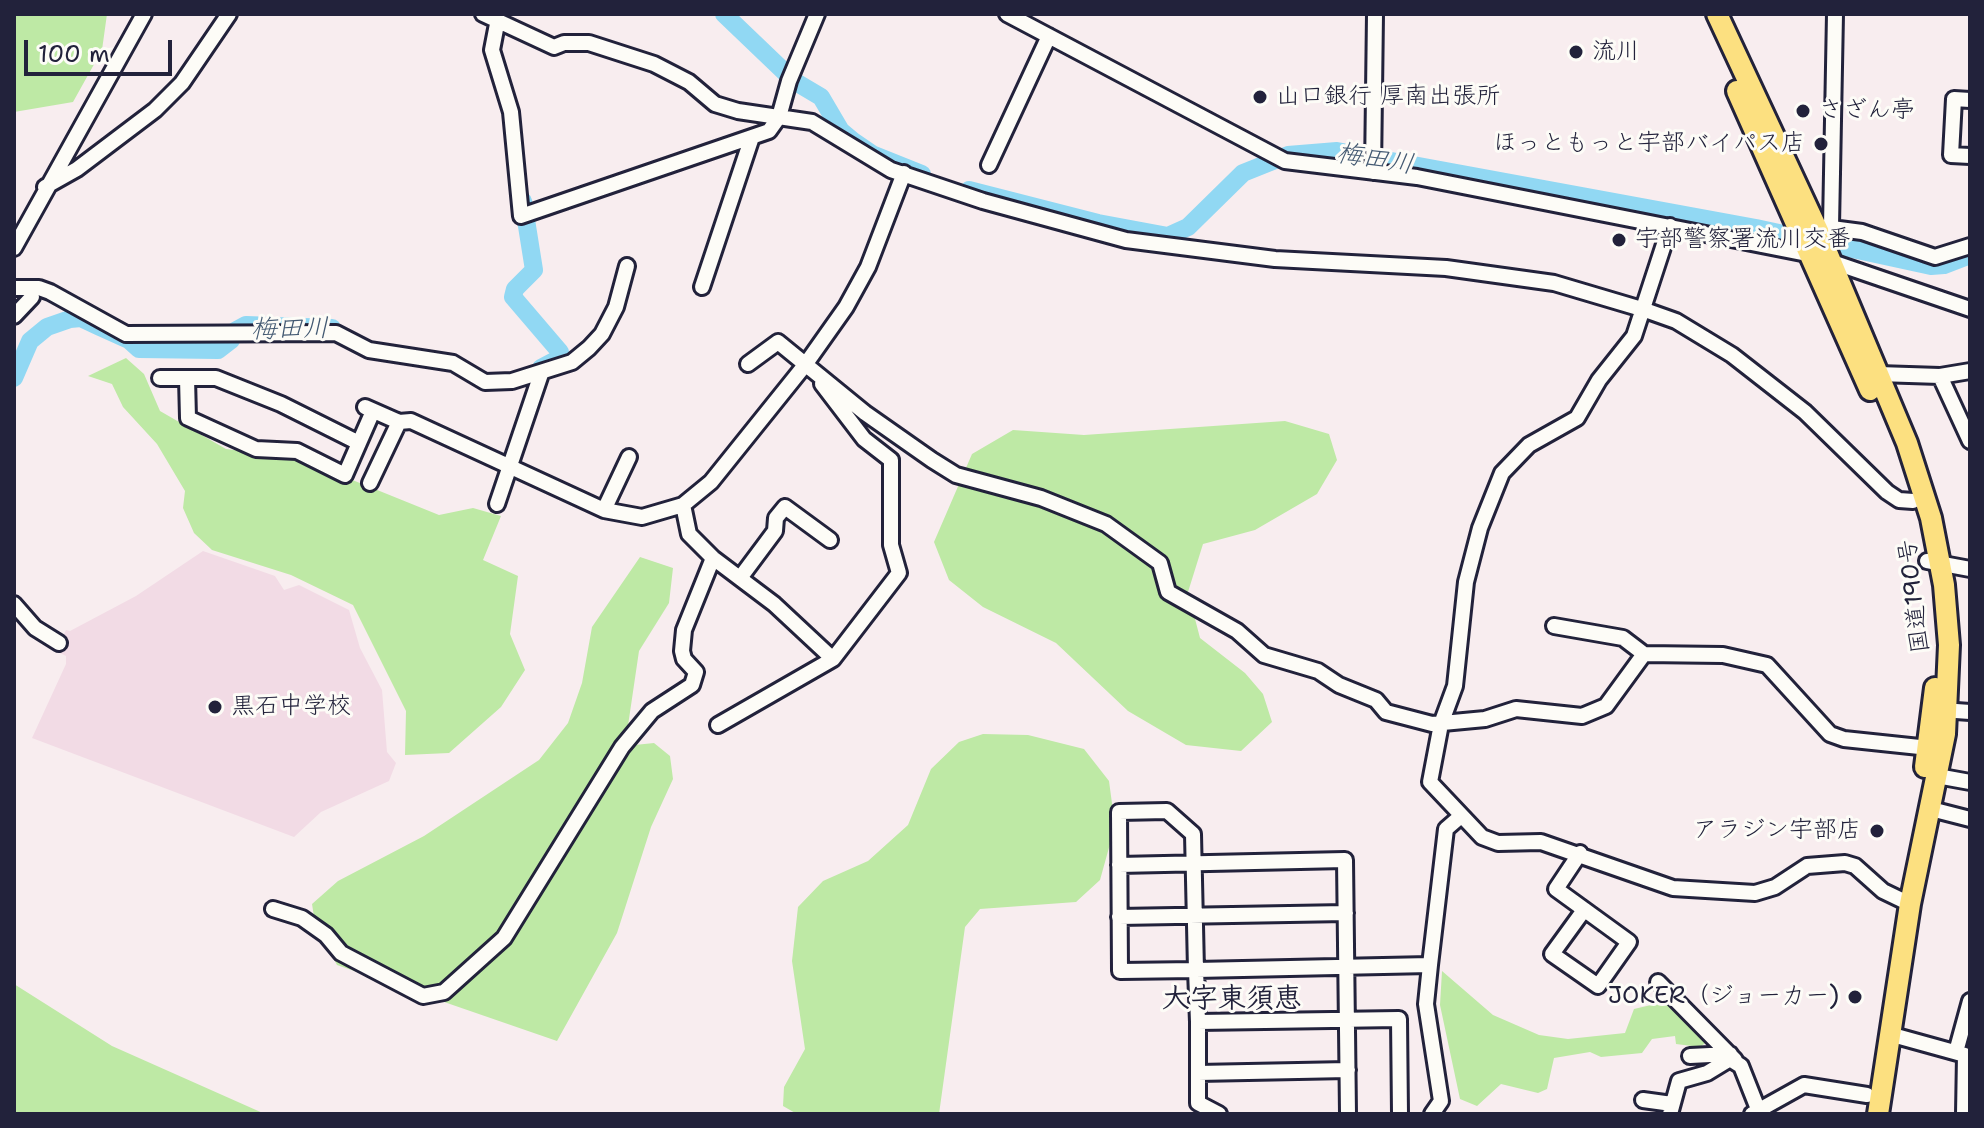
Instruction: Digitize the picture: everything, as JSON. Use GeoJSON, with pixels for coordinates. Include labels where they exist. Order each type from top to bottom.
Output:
{"type":"FeatureCollection","features":[{"type":"Feature","properties":{"kind":"highway","name":"国道190号"},"geometry":{"type":"LineString","coordinates":[[1704,14],[1816,240],[1895,447],[1933,561],[1947,615],[1949,674],[1937,776],[1931,809],[1904,902],[1878,1114]]}},
{"type":"Feature","properties":{"kind":"highway","name":"国道190号"},"geometry":{"type":"LineString","coordinates":[[1717,14],[1878,374],[1922,484],[1933,561],[1935,643],[1929,748],[1866,1104]]}},
{"type":"Feature","properties":{"kind":"street"},"geometry":{"type":"LineString","coordinates":[[14,248],[20,219],[45,188],[144,14]]}},
{"type":"Feature","properties":{"kind":"street"},"geometry":{"type":"LineString","coordinates":[[483,14],[554,47],[564,43],[589,43],[626,54],[689,82],[715,104],[812,122],[872,161],[983,201],[1126,240],[1275,259],[1446,268],[1554,283],[1645,310],[1676,321],[1732,355],[1805,412],[1887,492],[1899,500],[1913,501]]}},
{"type":"Feature","properties":{"kind":"street"},"geometry":{"type":"LineString","coordinates":[[501,25],[492,50],[511,112],[525,215],[769,131],[779,117],[791,76],[817,14]]}},
{"type":"Feature","properties":{"kind":"street"},"geometry":{"type":"LineString","coordinates":[[1373,160],[1375,14]]}},
{"type":"Feature","properties":{"kind":"street"},"geometry":{"type":"LineString","coordinates":[[1816,240],[1835,14]]}},
{"type":"Feature","properties":{"kind":"street"},"geometry":{"type":"LineString","coordinates":[[45,188],[77,169],[155,110],[182,83],[226,15]]}},
{"type":"Feature","properties":{"kind":"street"},"geometry":{"type":"LineString","coordinates":[[1015,16],[1285,161],[1373,160],[1417,177],[1670,226],[1816,240],[1935,257],[1970,246]]}},
{"type":"Feature","properties":{"kind":"street"},"geometry":{"type":"LineString","coordinates":[[989,165],[1049,36]]}},
{"type":"Feature","properties":{"kind":"street"},"geometry":{"type":"LineString","coordinates":[[1970,100],[1954,99],[1951,155],[1970,156]]}},
{"type":"Feature","properties":{"kind":"street"},"geometry":{"type":"LineString","coordinates":[[702,287],[752,137]]}},
{"type":"Feature","properties":{"kind":"street"},"geometry":{"type":"LineString","coordinates":[[187,378],[188,418],[256,449],[297,451],[345,475],[369,409],[399,422],[411,421],[604,510],[642,517],[683,505],[711,482],[805,365],[846,307],[868,267],[904,173]]}},
{"type":"Feature","properties":{"kind":"street"},"geometry":{"type":"LineString","coordinates":[[1670,226],[1634,336],[1599,380],[1577,418],[1529,445],[1502,473],[1480,528],[1466,582],[1455,686],[1441,724],[1430,782],[1482,837],[1498,843],[1541,842],[1580,853],[1673,888],[1764,892],[1807,866],[1845,863],[1855,866],[1904,902]]}},
{"type":"Feature","properties":{"kind":"street"},"geometry":{"type":"LineString","coordinates":[[1816,240],[1968,304]]}},
{"type":"Feature","properties":{"kind":"street"},"geometry":{"type":"LineString","coordinates":[[14,288],[39,288],[50,292],[126,334],[336,333],[380,354],[453,363],[485,382],[512,381],[572,362],[602,334],[616,307],[627,266]]}},
{"type":"Feature","properties":{"kind":"street"},"geometry":{"type":"LineString","coordinates":[[14,316],[32,297]]}},
{"type":"Feature","properties":{"kind":"street"},"geometry":{"type":"LineString","coordinates":[[748,364],[778,342],[865,413],[956,475],[1041,498],[1106,524],[1160,563],[1168,592],[1237,631],[1264,655],[1318,671],[1339,685],[1376,700],[1386,712],[1441,724],[1485,719],[1516,709],[1582,716],[1606,706],[1644,654]]}},
{"type":"Feature","properties":{"kind":"street"},"geometry":{"type":"LineString","coordinates":[[1878,374],[1940,376],[1970,371]]}},
{"type":"Feature","properties":{"kind":"street"},"geometry":{"type":"LineString","coordinates":[[497,504],[541,374]]}},
{"type":"Feature","properties":{"kind":"street"},"geometry":{"type":"LineString","coordinates":[[718,725],[833,659],[835,651],[899,573],[891,545],[891,460],[864,439],[823,385],[821,375]]}},
{"type":"Feature","properties":{"kind":"street"},"geometry":{"type":"LineString","coordinates":[[1940,376],[1968,433]]}},
{"type":"Feature","properties":{"kind":"street"},"geometry":{"type":"LineString","coordinates":[[160,378],[216,378],[281,404],[359,443]]}},
{"type":"Feature","properties":{"kind":"street"},"geometry":{"type":"LineString","coordinates":[[370,483],[399,422]]}},
{"type":"Feature","properties":{"kind":"street"},"geometry":{"type":"LineString","coordinates":[[604,510],[629,457]]}},
{"type":"Feature","properties":{"kind":"street"},"geometry":{"type":"LineString","coordinates":[[683,505],[689,534],[713,558],[774,604],[833,659]]}},
{"type":"Feature","properties":{"kind":"street"},"geometry":{"type":"LineString","coordinates":[[740,578],[775,531],[776,518],[785,507],[830,540]]}},
{"type":"Feature","properties":{"kind":"street"},"geometry":{"type":"LineString","coordinates":[[273,909],[302,918],[326,935],[341,953],[423,996],[444,992],[504,938],[622,747],[652,711],[692,685],[696,672],[684,659],[684,630],[713,558]]}},
{"type":"Feature","properties":{"kind":"street"},"geometry":{"type":"LineString","coordinates":[[1933,561],[1970,569]]}},
{"type":"Feature","properties":{"kind":"street"},"geometry":{"type":"LineString","coordinates":[[14,604],[35,628],[59,643]]}},
{"type":"Feature","properties":{"kind":"street"},"geometry":{"type":"LineString","coordinates":[[1554,626],[1623,638],[1644,654],[1723,655],[1767,665],[1830,734],[1844,739],[1929,748]]}},
{"type":"Feature","properties":{"kind":"street"},"geometry":{"type":"LineString","coordinates":[[1937,776],[1970,782]]}},
{"type":"Feature","properties":{"kind":"street"},"geometry":{"type":"LineString","coordinates":[[1931,809],[1970,819]]}},
{"type":"Feature","properties":{"kind":"street"},"geometry":{"type":"LineString","coordinates":[[1219,1114],[1198,1103],[1198,1022],[1196,970],[1193,834],[1167,811],[1119,812],[1120,971],[1196,970],[1430,965]]}},
{"type":"Feature","properties":{"kind":"street"},"geometry":{"type":"LineString","coordinates":[[1432,1114],[1441,1101],[1426,1004],[1446,829],[1461,816]]}},
{"type":"Feature","properties":{"kind":"street"},"geometry":{"type":"LineString","coordinates":[[1580,853],[1556,889],[1629,942],[1598,986],[1552,954],[1584,910]]}},
{"type":"Feature","properties":{"kind":"street"},"geometry":{"type":"LineString","coordinates":[[1119,865],[1345,860],[1348,1114]]}},
{"type":"Feature","properties":{"kind":"street"},"geometry":{"type":"LineString","coordinates":[[1119,917],[1346,913]]}},
{"type":"Feature","properties":{"kind":"street"},"geometry":{"type":"LineString","coordinates":[[1658,982],[1732,1057],[1748,1078],[1755,1112],[1804,1085],[1866,1104]]}},
{"type":"Feature","properties":{"kind":"street"},"geometry":{"type":"LineString","coordinates":[[1956,1052],[1970,1001]]}},
{"type":"Feature","properties":{"kind":"street"},"geometry":{"type":"LineString","coordinates":[[1198,1022],[1399,1019],[1400,1114]]}},
{"type":"Feature","properties":{"kind":"street"},"geometry":{"type":"LineString","coordinates":[[1889,1034],[1965,1055],[1966,1109]]}},
{"type":"Feature","properties":{"kind":"street"},"geometry":{"type":"LineString","coordinates":[[1690,1056],[1732,1057]]}},
{"type":"Feature","properties":{"kind":"street"},"geometry":{"type":"LineString","coordinates":[[1643,1100],[1671,1109],[1679,1081],[1707,1073],[1732,1057]]}},
{"type":"Feature","properties":{"kind":"street"},"geometry":{"type":"LineString","coordinates":[[1198,1073],[1348,1070]]}},
{"type":"Feature","properties":{"kind":"shaded area","name":"黒石中学校"},"geometry":{"type":"Polygon","coordinates":[[[203,551],[275,576],[284,590],[299,585],[349,610],[360,648],[382,690],[387,752],[396,763],[389,781],[321,812],[294,837],[32,738],[66,664],[66,656],[56,651],[66,630],[70,631],[136,596],[203,551]]]}},
{"type":"Feature","properties":{"kind":"green space"},"geometry":{"type":"Polygon","coordinates":[[[14,14],[107,14],[102,50],[73,102],[14,112],[14,14]]]}},
{"type":"Feature","properties":{"kind":"green space"},"geometry":{"type":"Polygon","coordinates":[[[126,358],[144,374],[160,411],[226,449],[298,458],[439,515],[473,508],[501,516],[483,560],[518,576],[510,634],[525,670],[501,707],[449,753],[405,755],[406,711],[353,605],[291,575],[212,550],[194,533],[183,508],[185,491],[157,444],[123,407],[112,384],[88,376],[126,358]]]}},
{"type":"Feature","properties":{"kind":"green space"},"geometry":{"type":"Polygon","coordinates":[[[1285,421],[1329,434],[1337,460],[1317,494],[1255,530],[1203,544],[1188,592],[1200,638],[1245,673],[1263,694],[1272,722],[1241,751],[1186,745],[1128,711],[1056,643],[983,607],[949,580],[934,542],[972,454],[1013,430],[1084,435],[1285,421]]]}},
{"type":"Feature","properties":{"kind":"green space"},"geometry":{"type":"Polygon","coordinates":[[[640,557],[673,568],[669,603],[639,651],[625,746],[654,743],[670,756],[673,779],[651,827],[617,933],[557,1041],[337,965],[315,923],[312,904],[338,881],[424,836],[539,760],[568,723],[582,683],[592,627],[640,557]]]}},
{"type":"Feature","properties":{"kind":"green space"},"geometry":{"type":"Polygon","coordinates":[[[983,734],[1028,735],[1084,749],[1109,781],[1115,826],[1100,880],[1076,902],[980,909],[965,927],[939,1114],[797,1114],[783,1106],[784,1087],[805,1049],[792,961],[798,907],[823,881],[868,861],[908,825],[931,769],[959,742],[983,734]]]}},
{"type":"Feature","properties":{"kind":"green space"},"geometry":{"type":"Polygon","coordinates":[[[1442,971],[1493,1015],[1539,1035],[1568,1039],[1625,1033],[1634,1009],[1668,1001],[1708,1041],[1700,1047],[1676,1044],[1675,1036],[1652,1039],[1642,1053],[1601,1057],[1590,1052],[1554,1058],[1547,1089],[1538,1093],[1501,1084],[1477,1106],[1460,1099],[1440,1005],[1442,971]]]}},
{"type":"Feature","properties":{"kind":"green space"},"geometry":{"type":"Polygon","coordinates":[[[14,984],[112,1046],[265,1114],[14,1114],[14,984]]]}},
{"type":"Feature","properties":{"kind":"waterway","name":"梅田川"},"geometry":{"type":"LineString","coordinates":[[724,14],[794,81],[821,97],[841,131],[853,141],[872,154],[922,174]]}},
{"type":"Feature","properties":{"kind":"waterway","name":"梅田川"},"geometry":{"type":"LineString","coordinates":[[969,190],[1098,223],[1168,236],[1188,227],[1243,173],[1288,155],[1337,151],[1756,228],[1931,266],[1944,265],[1970,255]]}},
{"type":"Feature","properties":{"kind":"waterway","name":"梅田川"},"geometry":{"type":"LineString","coordinates":[[523,201],[534,270],[515,289],[513,297],[560,352],[560,358],[541,368]]}},
{"type":"Feature","properties":{"kind":"waterway","name":"梅田川"},"geometry":{"type":"LineString","coordinates":[[14,378],[30,341],[47,327],[70,319],[81,318],[129,340],[139,349],[218,350],[231,340],[235,331],[246,325],[332,328]]}},
{"type":"Feature","properties":{"kind":"place","name":"流川"},"geometry":{"type":"Point","coordinates":[1576,52]}},
{"type":"Feature","properties":{"kind":"place","name":"山口銀行 厚南出張所"},"geometry":{"type":"Point","coordinates":[1260,97]}},
{"type":"Feature","properties":{"kind":"place","name":"さざん亭"},"geometry":{"type":"Point","coordinates":[1803,111]}},
{"type":"Feature","properties":{"kind":"place","name":"ほっともっと宇部バイパス店"},"geometry":{"type":"Point","coordinates":[1821,144]}},
{"type":"Feature","properties":{"kind":"place","name":"宇部警察署流川交番"},"geometry":{"type":"Point","coordinates":[1619,240]}},
{"type":"Feature","properties":{"kind":"place","name":"黒石中学校"},"geometry":{"type":"Point","coordinates":[215,707]}},
{"type":"Feature","properties":{"kind":"place","name":"アラジン宇部店"},"geometry":{"type":"Point","coordinates":[1877,831]}},
{"type":"Feature","properties":{"kind":"place","name":"JOKER（ジョーカー)"},"geometry":{"type":"Point","coordinates":[1855,997]}},
{"type":"Feature","properties":{"kind":"district","name":"大字東須恵"},"geometry":{"type":"Point","coordinates":[1232,1000]}}]}
